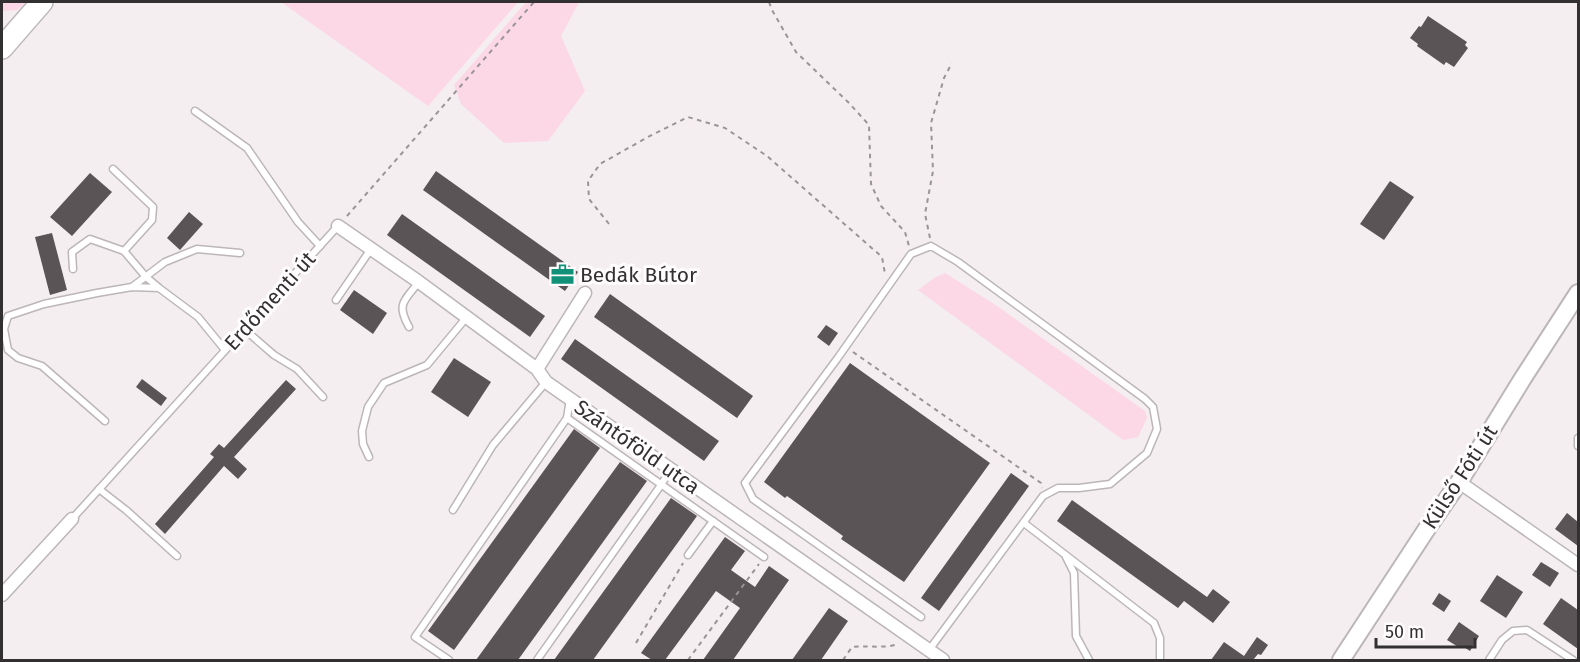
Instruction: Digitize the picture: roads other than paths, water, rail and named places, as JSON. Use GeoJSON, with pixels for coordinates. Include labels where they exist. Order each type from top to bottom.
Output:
{"type":"FeatureCollection","features":[{"type":"Feature","properties":{"kind":"highway"},"geometry":{"type":"LineString","coordinates":[[2,48],[9,23],[42,2]]}},
{"type":"Feature","properties":{"kind":"main road","name":"Külső Fóti út"},"geometry":{"type":"LineString","coordinates":[[1341,660],[1459,482],[1578,294]]}},
{"type":"Feature","properties":{"kind":"street","name":"Szántóföld utca"},"geometry":{"type":"LineString","coordinates":[[338,226],[537,369],[546,382],[943,660]]}},
{"type":"Feature","properties":{"kind":"street"},"geometry":{"type":"LineString","coordinates":[[537,369],[585,292]]}},
{"type":"Feature","properties":{"kind":"street"},"geometry":{"type":"LineString","coordinates":[[1459,482],[1578,565]]}},
{"type":"Feature","properties":{"kind":"street","name":"Erdőmenti út"},"geometry":{"type":"LineString","coordinates":[[2,595],[72,519]]}},
{"type":"Feature","properties":{"kind":"lane"},"geometry":{"type":"LineString","coordinates":[[195,111],[247,148],[298,222],[321,246]]}},
{"type":"Feature","properties":{"kind":"lane"},"geometry":{"type":"LineString","coordinates":[[113,169],[153,207],[152,220],[124,251]]}},
{"type":"Feature","properties":{"kind":"lane","name":"Erdőmenti út"},"geometry":{"type":"LineString","coordinates":[[72,519],[338,226]]}},
{"type":"Feature","properties":{"kind":"lane"},"geometry":{"type":"LineString","coordinates":[[73,269],[72,252],[90,239],[124,251],[146,277],[198,317],[225,350]]}},
{"type":"Feature","properties":{"kind":"lane"},"geometry":{"type":"LineString","coordinates":[[921,617],[753,499],[745,483],[846,347],[911,254],[931,246],[967,269],[1154,407],[1157,429],[1147,453],[1110,484],[1058,488],[1043,496],[929,651]]}},
{"type":"Feature","properties":{"kind":"lane"},"geometry":{"type":"LineString","coordinates":[[132,287],[165,262],[197,249],[240,253]]}},
{"type":"Feature","properties":{"kind":"lane"},"geometry":{"type":"LineString","coordinates":[[336,300],[372,249]]}},
{"type":"Feature","properties":{"kind":"lane"},"geometry":{"type":"LineString","coordinates":[[409,327],[402,314],[403,302],[419,282]]}},
{"type":"Feature","properties":{"kind":"lane"},"geometry":{"type":"LineString","coordinates":[[105,421],[42,366],[18,358],[8,350],[4,329],[8,316],[44,303],[132,287],[159,288]]}},
{"type":"Feature","properties":{"kind":"lane"},"geometry":{"type":"LineString","coordinates":[[369,457],[363,444],[362,431],[368,407],[384,383],[427,365],[466,318]]}},
{"type":"Feature","properties":{"kind":"lane"},"geometry":{"type":"LineString","coordinates":[[244,329],[274,355],[297,369],[323,397]]}},
{"type":"Feature","properties":{"kind":"lane"},"geometry":{"type":"LineString","coordinates":[[453,510],[493,445],[546,382]]}},
{"type":"Feature","properties":{"kind":"lane"},"geometry":{"type":"LineString","coordinates":[[449,660],[415,637],[567,418],[570,399]]}},
{"type":"Feature","properties":{"kind":"lane"},"geometry":{"type":"LineString","coordinates":[[567,418],[764,557]]}},
{"type":"Feature","properties":{"kind":"lane"},"geometry":{"type":"LineString","coordinates":[[1578,438],[1578,446]]}},
{"type":"Feature","properties":{"kind":"lane"},"geometry":{"type":"LineString","coordinates":[[537,660],[670,470]]}},
{"type":"Feature","properties":{"kind":"lane"},"geometry":{"type":"LineString","coordinates":[[99,489],[177,555]]}},
{"type":"Feature","properties":{"kind":"lane"},"geometry":{"type":"LineString","coordinates":[[688,555],[713,521]]}},
{"type":"Feature","properties":{"kind":"lane"},"geometry":{"type":"LineString","coordinates":[[1024,523],[1154,623],[1161,639],[1160,660]]}},
{"type":"Feature","properties":{"kind":"lane"},"geometry":{"type":"LineString","coordinates":[[1066,556],[1074,573],[1076,636],[1089,660]]}},
{"type":"Feature","properties":{"kind":"lane"},"geometry":{"type":"LineString","coordinates":[[1489,660],[1502,640],[1513,631],[1527,630],[1573,660]]}},
{"type":"Feature","properties":{"kind":"place","name":"Bedák Bútor"},"geometry":{"type":"Point","coordinates":[562,275]}}]}
